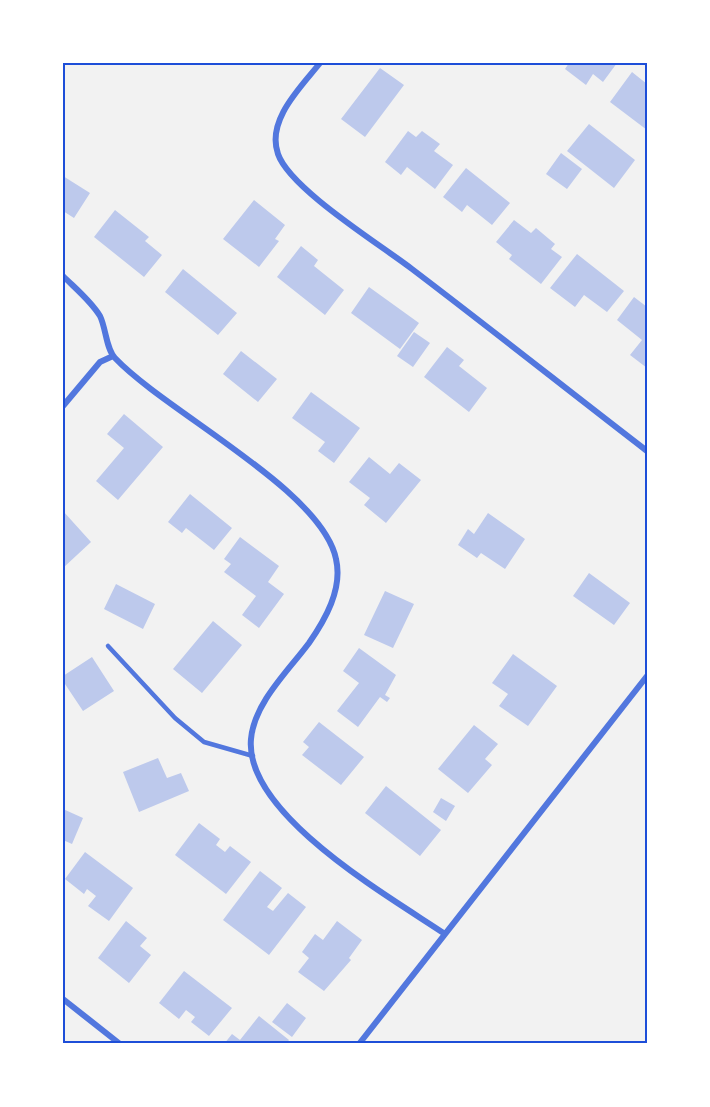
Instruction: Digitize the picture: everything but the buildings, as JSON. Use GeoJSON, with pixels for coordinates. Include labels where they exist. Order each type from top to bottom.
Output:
{"type":"FeatureCollection","features":[{"type":"Feature","properties":{"kind":"street"},"geometry":{"type":"LineString","coordinates":[[320,63],[285,111],[276,130],[276,146],[288,171],[300,183],[647,451]]}},
{"type":"Feature","properties":{"kind":"street"},"geometry":{"type":"LineString","coordinates":[[63,276],[99,315],[113,356],[313,515],[330,542],[337,560],[337,577],[327,615],[264,704],[251,739],[253,756],[269,796],[290,820],[369,883],[445,934]]}},
{"type":"Feature","properties":{"kind":"street"},"geometry":{"type":"LineString","coordinates":[[63,406],[100,362],[113,356]]}},
{"type":"Feature","properties":{"kind":"street"},"geometry":{"type":"LineString","coordinates":[[359,1044],[647,676]]}},
{"type":"Feature","properties":{"kind":"street"},"geometry":{"type":"LineString","coordinates":[[63,999],[120,1044]]}},
{"type":"Feature","properties":{"kind":"lane"},"geometry":{"type":"LineString","coordinates":[[108,646],[176,718],[204,742],[253,756]]}}]}
